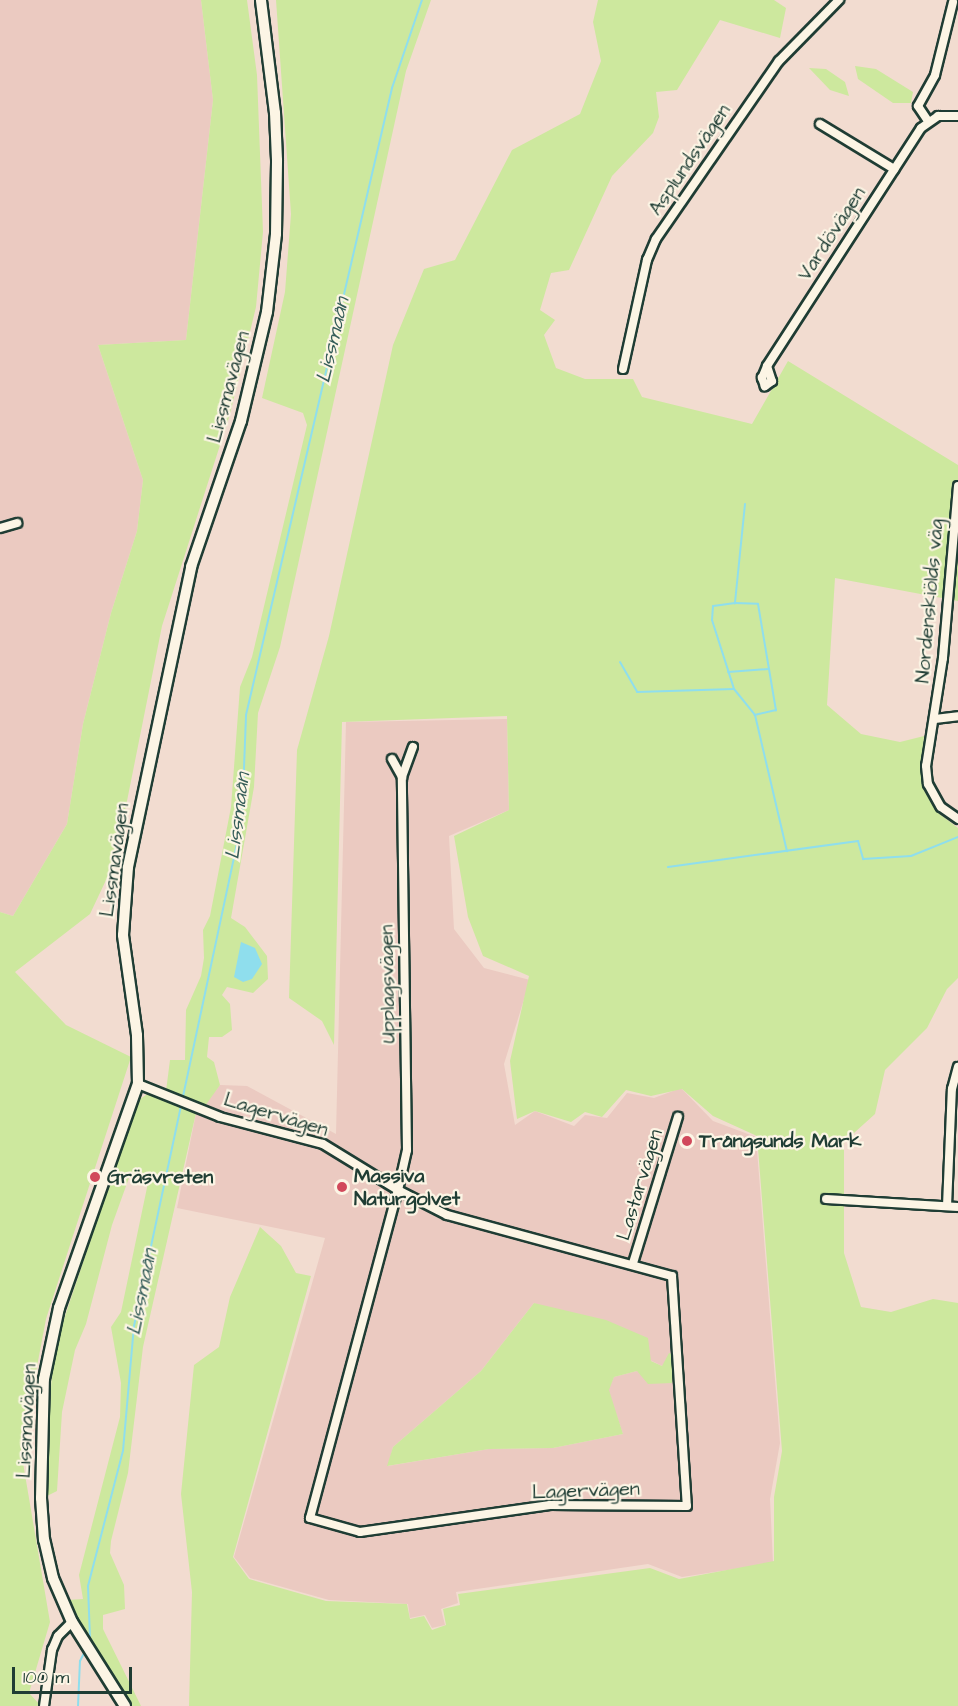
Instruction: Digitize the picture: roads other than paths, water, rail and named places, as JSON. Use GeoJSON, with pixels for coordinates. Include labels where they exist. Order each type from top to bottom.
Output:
{"type":"FeatureCollection","features":[{"type":"Feature","properties":{"kind":"street","name":"Lissmavägen"},"geometry":{"type":"LineString","coordinates":[[125,1706],[72,1622],[53,1578],[44,1540],[44,1378],[59,1308],[138,1084],[137,1035],[123,935],[128,867],[191,567],[249,388],[267,312],[275,246],[275,113],[261,0]]}},
{"type":"Feature","properties":{"kind":"street","name":"Asplundsvägen"},"geometry":{"type":"LineString","coordinates":[[623,369],[647,260],[656,239],[779,61],[840,0]]}},
{"type":"Feature","properties":{"kind":"street"},"geometry":{"type":"LineString","coordinates":[[953,3],[935,75],[918,106],[928,121],[958,116]]}},
{"type":"Feature","properties":{"kind":"street","name":"Vardövägen"},"geometry":{"type":"LineString","coordinates":[[767,366],[894,169],[928,121]]}},
{"type":"Feature","properties":{"kind":"street"},"geometry":{"type":"LineString","coordinates":[[820,124],[894,169]]}},
{"type":"Feature","properties":{"kind":"street","name":"Nordenskiölds väg"},"geometry":{"type":"LineString","coordinates":[[958,486],[934,719],[926,766],[928,784],[941,807],[958,819]]}},
{"type":"Feature","properties":{"kind":"street"},"geometry":{"type":"LineString","coordinates":[[0,528],[17,524]]}},
{"type":"Feature","properties":{"kind":"street"},"geometry":{"type":"LineString","coordinates":[[934,719],[958,716]]}},
{"type":"Feature","properties":{"kind":"street"},"geometry":{"type":"LineString","coordinates":[[402,777],[413,747]]}},
{"type":"Feature","properties":{"kind":"street"},"geometry":{"type":"LineString","coordinates":[[392,759],[402,777]]}},
{"type":"Feature","properties":{"kind":"street","name":"Upplagsvägen"},"geometry":{"type":"LineString","coordinates":[[398,1190],[407,1150],[402,777]]}},
{"type":"Feature","properties":{"kind":"street"},"geometry":{"type":"LineString","coordinates":[[947,1206],[952,1089],[958,1067]]}},
{"type":"Feature","properties":{"kind":"street","name":"Lagervägen"},"geometry":{"type":"LineString","coordinates":[[138,1084],[220,1117],[323,1144],[398,1190],[447,1215],[633,1263],[672,1276],[687,1506],[550,1505],[360,1532],[310,1518],[398,1190]]}},
{"type":"Feature","properties":{"kind":"street","name":"Lastarvägen"},"geometry":{"type":"LineString","coordinates":[[633,1263],[678,1117]]}},
{"type":"Feature","properties":{"kind":"street"},"geometry":{"type":"LineString","coordinates":[[826,1199],[958,1207]]}},
{"type":"Feature","properties":{"kind":"street"},"geometry":{"type":"LineString","coordinates":[[44,1706],[52,1650],[58,1636],[72,1622]]}},
{"type":"Feature","properties":{"kind":"water"},"geometry":{"type":"Polygon","coordinates":[[[241,942],[255,948],[262,964],[252,979],[243,982],[234,977],[241,942]]]}},
{"type":"Feature","properties":{"kind":"waterway","name":"Lissmaån"},"geometry":{"type":"LineString","coordinates":[[90,1638],[88,1586],[123,1451],[134,1326],[242,820],[246,715],[392,88],[422,0]]}},
{"type":"Feature","properties":{"kind":"waterway"},"geometry":{"type":"LineString","coordinates":[[745,504],[735,603],[758,604],[776,710],[755,715]]}},
{"type":"Feature","properties":{"kind":"waterway"},"geometry":{"type":"LineString","coordinates":[[735,603],[713,606],[712,620],[734,689],[755,715],[787,851]]}},
{"type":"Feature","properties":{"kind":"waterway"},"geometry":{"type":"LineString","coordinates":[[620,662],[637,692],[734,689]]}},
{"type":"Feature","properties":{"kind":"waterway"},"geometry":{"type":"LineString","coordinates":[[728,672],[769,669]]}},
{"type":"Feature","properties":{"kind":"waterway"},"geometry":{"type":"LineString","coordinates":[[668,867],[858,841],[863,859],[911,856],[958,837]]}},
{"type":"Feature","properties":{"kind":"waterway","name":"Lissmaån"},"geometry":{"type":"LineString","coordinates":[[78,1706],[80,1661],[84,1653]]}},
{"type":"Feature","properties":{"kind":"place","name":"Trångsunds Mark"},"geometry":{"type":"Point","coordinates":[687,1141]}},
{"type":"Feature","properties":{"kind":"place","name":"Gräsvreten"},"geometry":{"type":"Point","coordinates":[95,1177]}},
{"type":"Feature","properties":{"kind":"place","name":"Massiva Naturgolvet"},"geometry":{"type":"Point","coordinates":[342,1187]}}]}
